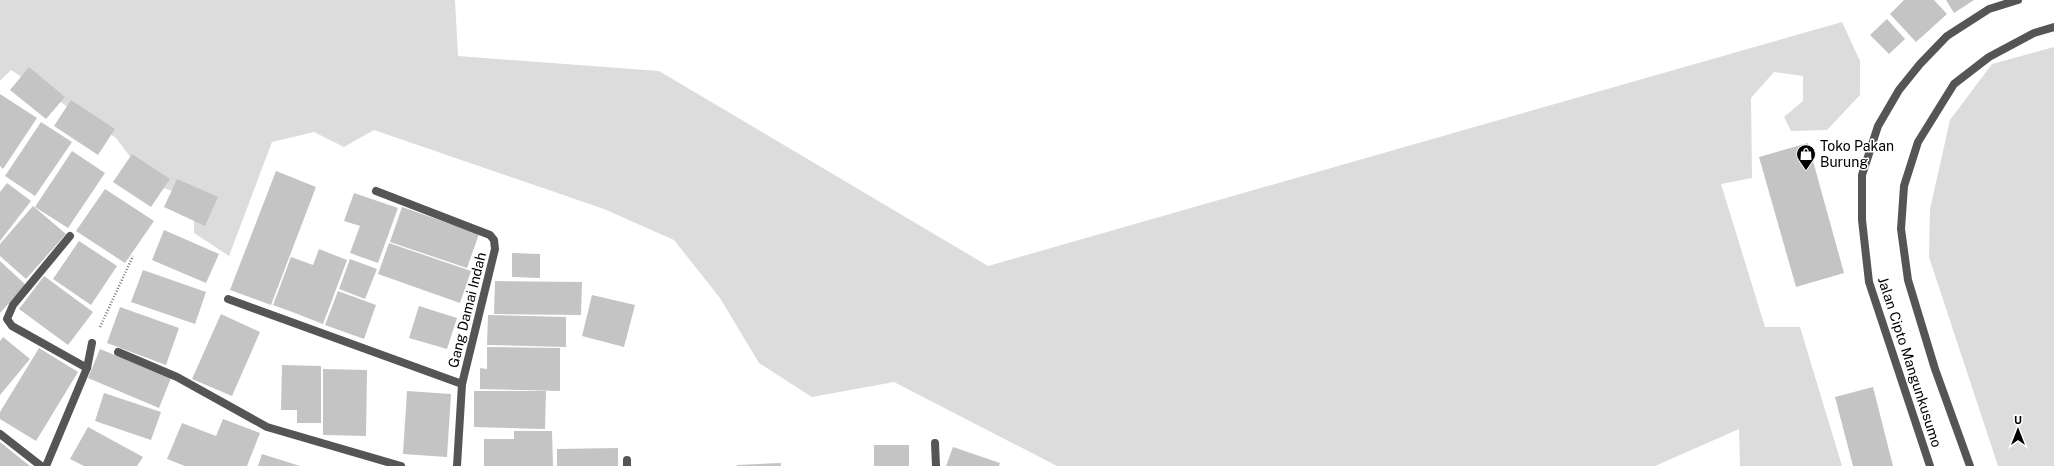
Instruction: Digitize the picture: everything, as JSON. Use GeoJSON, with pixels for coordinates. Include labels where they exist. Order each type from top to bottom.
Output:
{"type":"FeatureCollection","features":[{"type":"Feature","properties":{"kind":"street","name":"Jalan Cipto Mangunkusumo"},"geometry":{"type":"LineString","coordinates":[[1930,466],[1869,282],[1862,220],[1862,175],[1878,126],[1899,90],[1920,64],[1947,36],[1988,9],[2018,0]]}},
{"type":"Feature","properties":{"kind":"street","name":"Jalan Cipto Mangunkusumo"},"geometry":{"type":"LineString","coordinates":[[1970,466],[1935,369],[1908,280],[1901,229],[1904,186],[1918,142],[1954,84],[1989,57],[2034,33],[2054,26]]}},
{"type":"Feature","properties":{"kind":"street","name":"Gang Damai Indah"},"geometry":{"type":"LineString","coordinates":[[376,191],[490,235],[494,240],[495,249],[462,384],[457,466]]}},
{"type":"Feature","properties":{"kind":"street"},"geometry":{"type":"LineString","coordinates":[[70,236],[13,306],[7,319],[12,326],[86,368]]}},
{"type":"Feature","properties":{"kind":"street"},"geometry":{"type":"LineString","coordinates":[[228,299],[462,384]]}},
{"type":"Feature","properties":{"kind":"street"},"geometry":{"type":"LineString","coordinates":[[46,466],[86,368],[92,344]]}},
{"type":"Feature","properties":{"kind":"street"},"geometry":{"type":"LineString","coordinates":[[118,352],[183,380],[267,427],[401,466]]}},
{"type":"Feature","properties":{"kind":"street"},"geometry":{"type":"LineString","coordinates":[[0,434],[40,466]]}},
{"type":"Feature","properties":{"kind":"street"},"geometry":{"type":"LineString","coordinates":[[935,443],[936,466]]}},
{"type":"Feature","properties":{"kind":"path"},"geometry":{"type":"LineString","coordinates":[[92,344],[133,256]]}},
{"type":"Feature","properties":{"kind":"shaded area"},"geometry":{"type":"Polygon","coordinates":[[[0,0],[455,0],[458,56],[659,71],[988,266],[1842,22],[1860,61],[1860,95],[1827,130],[1791,131],[1784,117],[1803,101],[1803,76],[1774,72],[1751,98],[1752,178],[1721,184],[1765,327],[1800,327],[1842,466],[1740,466],[1739,429],[1655,466],[1057,466],[894,382],[812,397],[759,363],[720,298],[674,240],[604,209],[374,130],[344,147],[314,132],[272,142],[229,256],[194,233],[194,199],[150,183],[116,138],[11,70],[0,81],[0,0]]]}},
{"type":"Feature","properties":{"kind":"shaded area"},"geometry":{"type":"Polygon","coordinates":[[[2054,47],[2054,466],[1998,466],[1929,257],[1930,209],[1950,120],[1992,64],[2054,47]]]}},
{"type":"Feature","properties":{"kind":"building"},"geometry":{"type":"Polygon","coordinates":[[[1904,0],[1934,0],[1947,14],[1916,42],[1890,14],[1904,0]]]}},
{"type":"Feature","properties":{"kind":"building"},"geometry":{"type":"Polygon","coordinates":[[[1946,0],[1974,0],[1954,13],[1946,0]]]}},
{"type":"Feature","properties":{"kind":"building"},"geometry":{"type":"Polygon","coordinates":[[[1887,19],[1905,39],[1889,54],[1870,35],[1887,19]]]}},
{"type":"Feature","properties":{"kind":"building"},"geometry":{"type":"Polygon","coordinates":[[[29,67],[65,97],[46,119],[10,90],[29,67]]]}},
{"type":"Feature","properties":{"kind":"building"},"geometry":{"type":"Polygon","coordinates":[[[0,94],[37,118],[3,169],[0,166],[0,94]]]}},
{"type":"Feature","properties":{"kind":"building"},"geometry":{"type":"Polygon","coordinates":[[[71,100],[115,129],[98,155],[54,126],[71,100]]]}},
{"type":"Feature","properties":{"kind":"building"},"geometry":{"type":"Polygon","coordinates":[[[41,122],[72,142],[35,196],[5,176],[41,122]]]}},
{"type":"Feature","properties":{"kind":"building"},"geometry":{"type":"Polygon","coordinates":[[[1808,143],[1844,273],[1796,287],[1759,157],[1808,143]]]}},
{"type":"Feature","properties":{"kind":"building"},"geometry":{"type":"Polygon","coordinates":[[[72,151],[105,173],[68,228],[35,207],[72,151]]]}},
{"type":"Feature","properties":{"kind":"building"},"geometry":{"type":"Polygon","coordinates":[[[132,154],[170,179],[151,207],[113,182],[132,154]]]}},
{"type":"Feature","properties":{"kind":"building"},"geometry":{"type":"Polygon","coordinates":[[[276,171],[316,187],[271,305],[230,290],[276,171]]]}},
{"type":"Feature","properties":{"kind":"building"},"geometry":{"type":"Polygon","coordinates":[[[177,179],[218,197],[205,226],[164,207],[177,179]]]}},
{"type":"Feature","properties":{"kind":"building"},"geometry":{"type":"Polygon","coordinates":[[[7,183],[31,201],[0,241],[0,192],[7,183]]]}},
{"type":"Feature","properties":{"kind":"building"},"geometry":{"type":"Polygon","coordinates":[[[105,189],[154,221],[125,263],[76,231],[105,189]]]}},
{"type":"Feature","properties":{"kind":"building"},"geometry":{"type":"Polygon","coordinates":[[[354,193],[398,208],[378,263],[350,253],[360,226],[344,221],[354,193]]]}},
{"type":"Feature","properties":{"kind":"building"},"geometry":{"type":"Polygon","coordinates":[[[33,206],[66,234],[26,279],[0,256],[0,244],[33,206]]]}},
{"type":"Feature","properties":{"kind":"building"},"geometry":{"type":"Polygon","coordinates":[[[402,207],[479,234],[467,268],[390,242],[402,207]]]}},
{"type":"Feature","properties":{"kind":"building"},"geometry":{"type":"Polygon","coordinates":[[[164,230],[219,254],[206,283],[152,260],[164,230]]]}},
{"type":"Feature","properties":{"kind":"building"},"geometry":{"type":"Polygon","coordinates":[[[79,241],[117,266],[91,305],[53,279],[79,241]]]}},
{"type":"Feature","properties":{"kind":"building"},"geometry":{"type":"Polygon","coordinates":[[[389,243],[471,271],[460,303],[378,274],[389,243]]]}},
{"type":"Feature","properties":{"kind":"building"},"geometry":{"type":"Polygon","coordinates":[[[319,249],[347,260],[323,324],[273,305],[291,257],[313,265],[319,249]]]}},
{"type":"Feature","properties":{"kind":"building"},"geometry":{"type":"Polygon","coordinates":[[[512,253],[540,254],[540,278],[512,277],[512,253]]]}},
{"type":"Feature","properties":{"kind":"building"},"geometry":{"type":"Polygon","coordinates":[[[350,259],[377,269],[365,299],[339,289],[350,259]]]}},
{"type":"Feature","properties":{"kind":"building"},"geometry":{"type":"Polygon","coordinates":[[[0,261],[26,285],[0,313],[0,261]]]}},
{"type":"Feature","properties":{"kind":"building"},"geometry":{"type":"Polygon","coordinates":[[[143,270],[206,292],[195,324],[131,302],[143,270]]]}},
{"type":"Feature","properties":{"kind":"building"},"geometry":{"type":"Polygon","coordinates":[[[44,276],[93,312],[68,345],[19,309],[44,276]]]}},
{"type":"Feature","properties":{"kind":"building"},"geometry":{"type":"Polygon","coordinates":[[[495,281],[582,282],[581,315],[494,314],[495,281]]]}},
{"type":"Feature","properties":{"kind":"building"},"geometry":{"type":"Polygon","coordinates":[[[338,291],[376,305],[364,339],[325,325],[338,291]]]}},
{"type":"Feature","properties":{"kind":"building"},"geometry":{"type":"Polygon","coordinates":[[[592,295],[635,305],[624,347],[582,336],[592,295]]]}},
{"type":"Feature","properties":{"kind":"building"},"geometry":{"type":"Polygon","coordinates":[[[419,306],[457,318],[447,349],[409,338],[419,306]]]}},
{"type":"Feature","properties":{"kind":"building"},"geometry":{"type":"Polygon","coordinates":[[[120,307],[179,328],[166,365],[107,343],[120,307]]]}},
{"type":"Feature","properties":{"kind":"building"},"geometry":{"type":"Polygon","coordinates":[[[221,314],[260,332],[232,396],[192,379],[221,314]]]}},
{"type":"Feature","properties":{"kind":"building"},"geometry":{"type":"Polygon","coordinates":[[[488,315],[566,317],[566,347],[487,345],[488,315]]]}},
{"type":"Feature","properties":{"kind":"building"},"geometry":{"type":"Polygon","coordinates":[[[3,337],[30,359],[0,395],[0,341],[3,337]]]}},
{"type":"Feature","properties":{"kind":"building"},"geometry":{"type":"Polygon","coordinates":[[[487,347],[560,348],[560,391],[480,389],[480,368],[487,369],[487,347]]]}},
{"type":"Feature","properties":{"kind":"building"},"geometry":{"type":"Polygon","coordinates":[[[39,348],[78,372],[36,441],[0,419],[0,412],[39,348]]]}},
{"type":"Feature","properties":{"kind":"building"},"geometry":{"type":"Polygon","coordinates":[[[100,349],[171,378],[159,408],[88,378],[100,349]]]}},
{"type":"Feature","properties":{"kind":"building"},"geometry":{"type":"Polygon","coordinates":[[[282,365],[321,366],[321,423],[297,423],[297,410],[281,410],[282,365]]]}},
{"type":"Feature","properties":{"kind":"building"},"geometry":{"type":"Polygon","coordinates":[[[323,369],[367,370],[366,436],[323,435],[323,369]]]}},
{"type":"Feature","properties":{"kind":"building"},"geometry":{"type":"Polygon","coordinates":[[[1873,387],[1893,466],[1853,466],[1835,397],[1873,387]]]}},
{"type":"Feature","properties":{"kind":"building"},"geometry":{"type":"Polygon","coordinates":[[[407,391],[451,394],[447,457],[403,454],[407,391]]]}},
{"type":"Feature","properties":{"kind":"building"},"geometry":{"type":"Polygon","coordinates":[[[474,391],[546,391],[545,429],[474,427],[474,391]]]}},
{"type":"Feature","properties":{"kind":"building"},"geometry":{"type":"Polygon","coordinates":[[[104,393],[161,412],[151,440],[95,421],[104,393]]]}},
{"type":"Feature","properties":{"kind":"building"},"geometry":{"type":"Polygon","coordinates":[[[223,419],[260,433],[247,466],[185,466],[167,459],[182,423],[216,436],[223,419]]]}},
{"type":"Feature","properties":{"kind":"building"},"geometry":{"type":"Polygon","coordinates":[[[88,427],[143,457],[137,466],[84,466],[70,459],[88,427]]]}},
{"type":"Feature","properties":{"kind":"building"},"geometry":{"type":"Polygon","coordinates":[[[514,431],[552,431],[553,466],[484,466],[484,439],[514,439],[514,431]]]}},
{"type":"Feature","properties":{"kind":"building"},"geometry":{"type":"Polygon","coordinates":[[[0,442],[30,466],[0,466],[0,442]]]}},
{"type":"Feature","properties":{"kind":"building"},"geometry":{"type":"Polygon","coordinates":[[[874,445],[909,445],[909,466],[874,466],[874,445]]]}},
{"type":"Feature","properties":{"kind":"building"},"geometry":{"type":"Polygon","coordinates":[[[953,447],[1000,463],[999,466],[946,466],[953,447]]]}},
{"type":"Feature","properties":{"kind":"building"},"geometry":{"type":"Polygon","coordinates":[[[618,448],[618,466],[557,466],[557,449],[618,448]]]}},
{"type":"Feature","properties":{"kind":"building"},"geometry":{"type":"Polygon","coordinates":[[[262,454],[300,466],[258,466],[262,454]]]}},
{"type":"Feature","properties":{"kind":"building"},"geometry":{"type":"Polygon","coordinates":[[[781,463],[781,466],[737,466],[737,465],[781,463]]]}},
{"type":"Feature","properties":{"kind":"place","name":"Toko Pakan Burung"},"geometry":{"type":"Point","coordinates":[1806,171]}}]}
